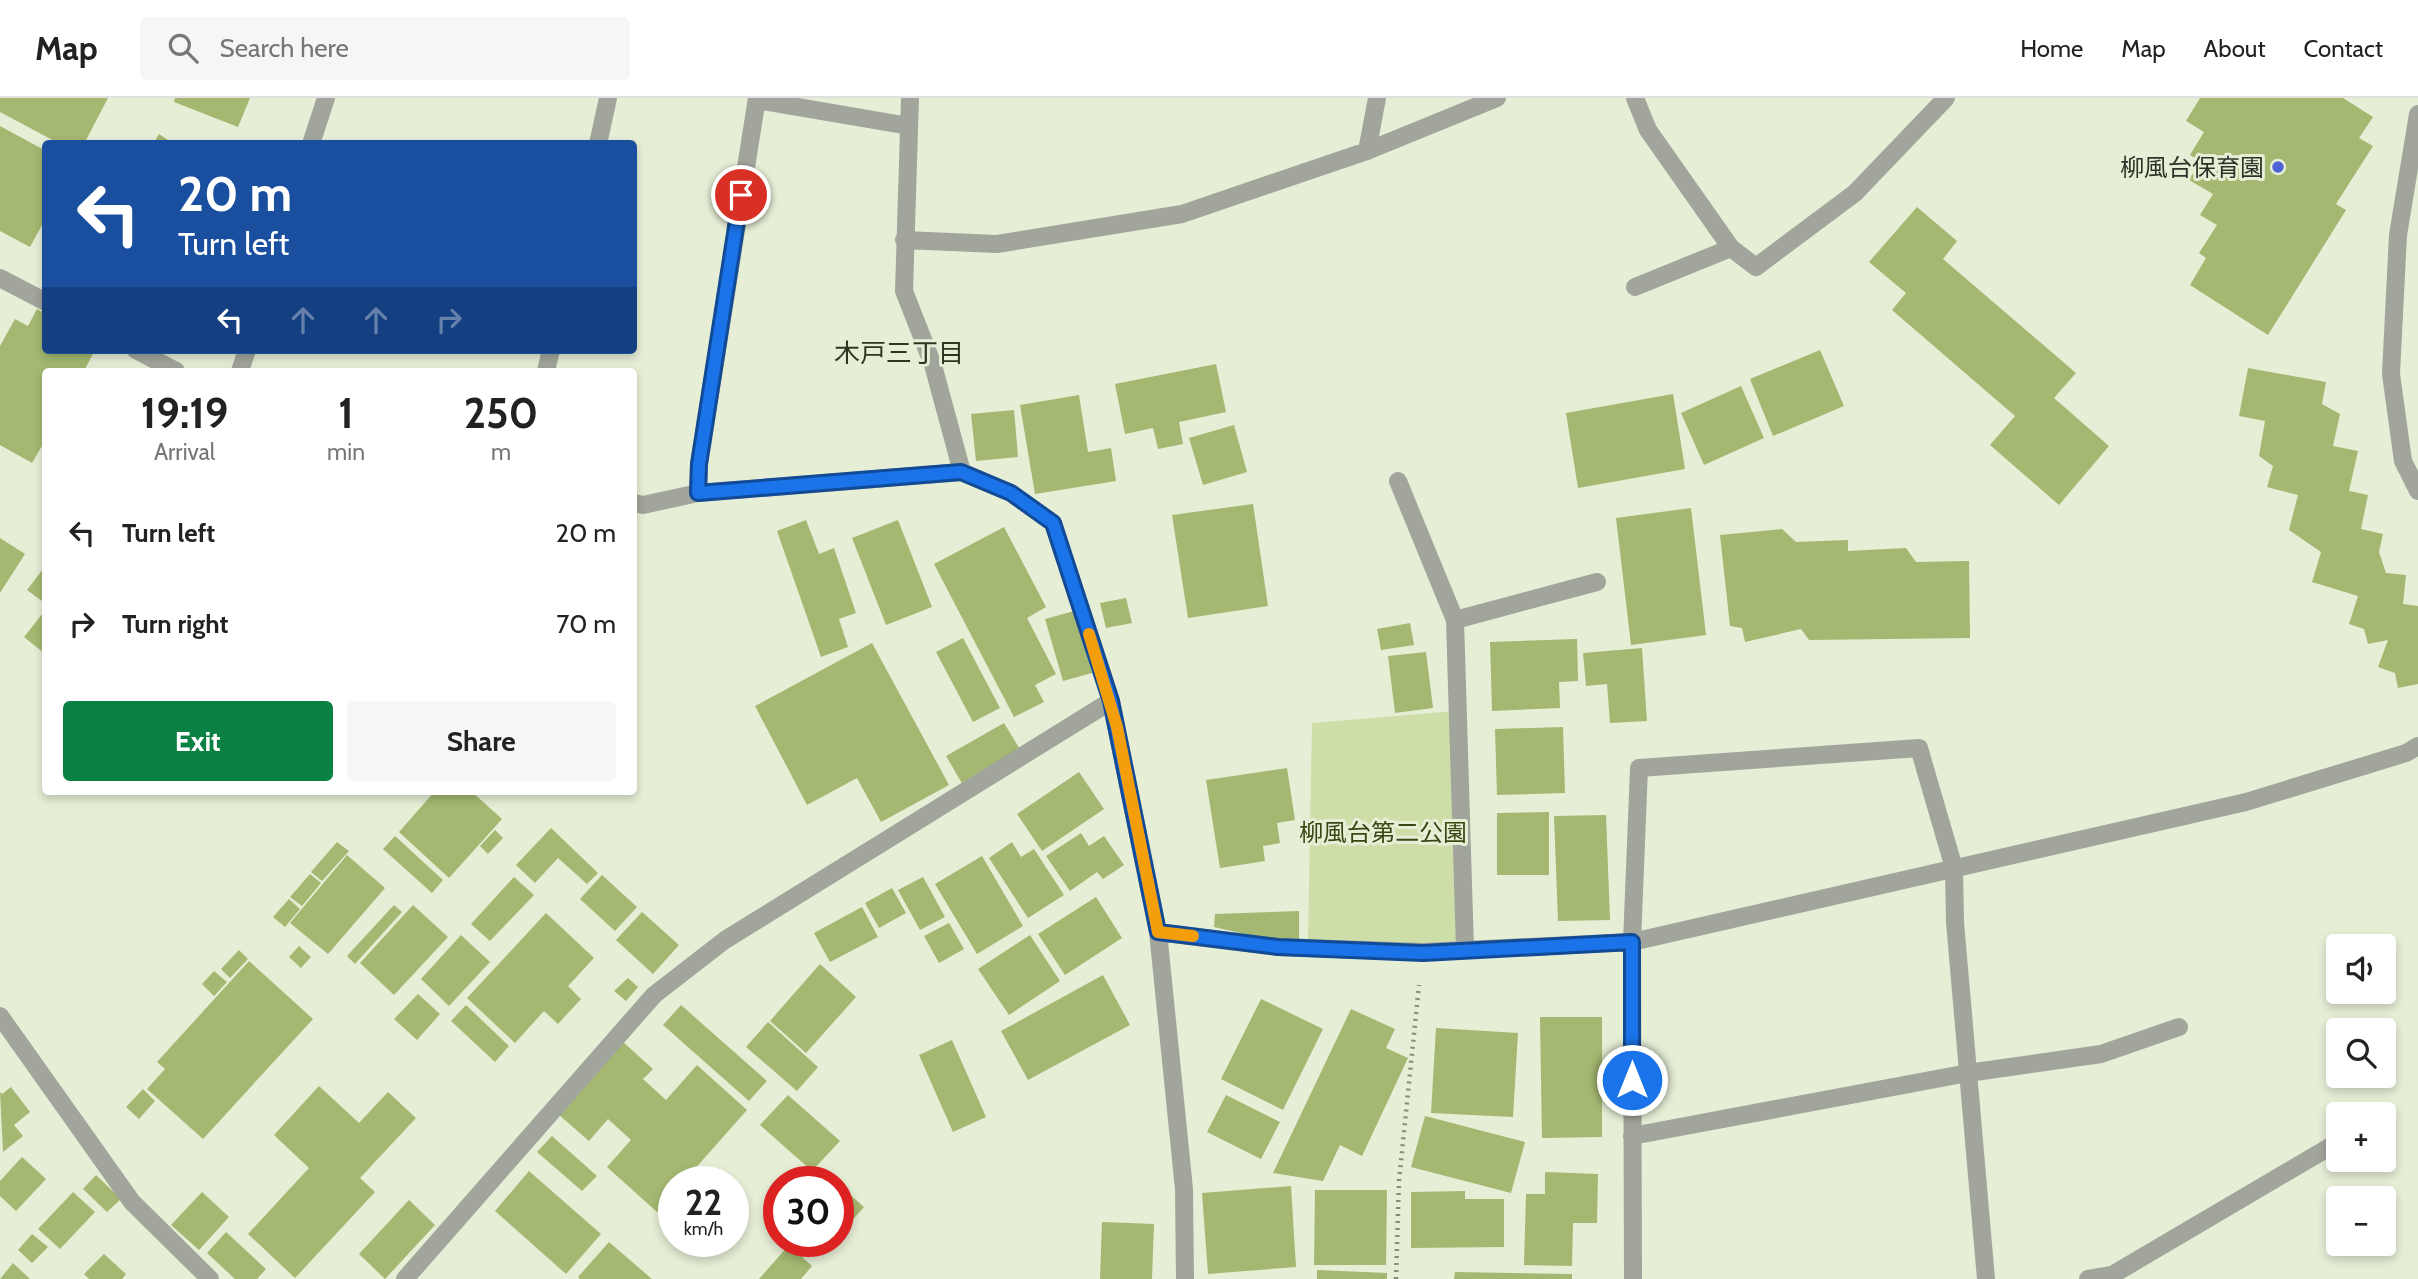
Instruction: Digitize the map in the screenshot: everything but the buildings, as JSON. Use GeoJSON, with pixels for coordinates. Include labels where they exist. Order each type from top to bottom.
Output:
{"type":"FeatureCollection","features":[{"type":"Feature","properties":{"kind":"street"},"geometry":{"type":"LineString","coordinates":[[312,140],[326,98]]}},
{"type":"Feature","properties":{"kind":"street"},"geometry":{"type":"LineString","coordinates":[[599,140],[608,98]]}},
{"type":"Feature","properties":{"kind":"street"},"geometry":{"type":"LineString","coordinates":[[910,98],[904,291],[933,365],[961,472]]}},
{"type":"Feature","properties":{"kind":"street"},"geometry":{"type":"LineString","coordinates":[[1367,151],[1377,98]]}},
{"type":"Feature","properties":{"kind":"street"},"geometry":{"type":"LineString","coordinates":[[904,240],[998,244],[1182,214],[1367,151],[1497,98]]}},
{"type":"Feature","properties":{"kind":"street"},"geometry":{"type":"LineString","coordinates":[[1635,98],[1648,130],[1731,248],[1756,267],[1855,193],[1946,98]]}},
{"type":"Feature","properties":{"kind":"street"},"geometry":{"type":"LineString","coordinates":[[698,493],[699,464],[757,99],[909,126]]}},
{"type":"Feature","properties":{"kind":"street"},"geometry":{"type":"LineString","coordinates":[[2418,114],[2398,235],[2391,374],[2403,461],[2418,491]]}},
{"type":"Feature","properties":{"kind":"street"},"geometry":{"type":"LineString","coordinates":[[1635,287],[1731,248]]}},
{"type":"Feature","properties":{"kind":"street"},"geometry":{"type":"LineString","coordinates":[[2,283],[42,300]]}},
{"type":"Feature","properties":{"kind":"street"},"geometry":{"type":"LineString","coordinates":[[144,354],[170,368]]}},
{"type":"Feature","properties":{"kind":"street"},"geometry":{"type":"LineString","coordinates":[[637,504],[643,505],[698,493],[961,472],[1011,493],[1053,523],[1111,701],[1158,932],[1184,1189],[1185,1279]]}},
{"type":"Feature","properties":{"kind":"street"},"geometry":{"type":"LineString","coordinates":[[1398,481],[1455,620],[1465,950]]}},
{"type":"Feature","properties":{"kind":"street"},"geometry":{"type":"LineString","coordinates":[[1455,620],[1597,582]]}},
{"type":"Feature","properties":{"kind":"street"},"geometry":{"type":"LineString","coordinates":[[405,1279],[654,995],[724,940],[1111,701]]}},
{"type":"Feature","properties":{"kind":"street"},"geometry":{"type":"LineString","coordinates":[[1158,932],[1278,947],[1423,953],[1632,942],[2246,802],[2406,753],[2418,746]]}},
{"type":"Feature","properties":{"kind":"street"},"geometry":{"type":"LineString","coordinates":[[1633,1279],[1632,942],[1639,768],[1919,748],[1954,868],[1955,922],[1986,1279]]}},
{"type":"Feature","properties":{"kind":"street"},"geometry":{"type":"LineString","coordinates":[[0,1016],[132,1202],[210,1279]]}},
{"type":"Feature","properties":{"kind":"street"},"geometry":{"type":"LineString","coordinates":[[1632,1136],[1968,1073],[2101,1054],[2179,1027]]}},
{"type":"Feature","properties":{"kind":"street"},"geometry":{"type":"LineString","coordinates":[[2088,1279],[2112,1275],[2326,1149]]}},
{"type":"Feature","properties":{"kind":"path"},"geometry":{"type":"LineString","coordinates":[[1396,1279],[1399,1181],[1423,953]]}},
{"type":"Feature","properties":{"kind":"green space","name":"柳風台第二公園"},"geometry":{"type":"Polygon","coordinates":[[[1455,711],[1458,945],[1308,940],[1312,723],[1455,711]]]}},
{"type":"Feature","properties":{"kind":"slow traffic"},"geometry":{"type":"LineString","coordinates":[[1089,634],[1111,701],[1158,932],[1193,936]]}},
{"type":"Feature","properties":{"kind":"place","name":"柳風台保育園"},"geometry":{"type":"Point","coordinates":[2278,167]}},
{"type":"Feature","properties":{"kind":"district","name":"木戸三丁目"},"geometry":{"type":"Point","coordinates":[899,353]}},
{"type":"Feature","properties":{"kind":"route"},"geometry":{"type":"LineString","coordinates":[[741,195],[699,464],[698,493],[961,472],[1011,493],[1053,523],[1111,701],[1158,932],[1278,947],[1423,953],[1632,942],[1632,1080]]}}]}
